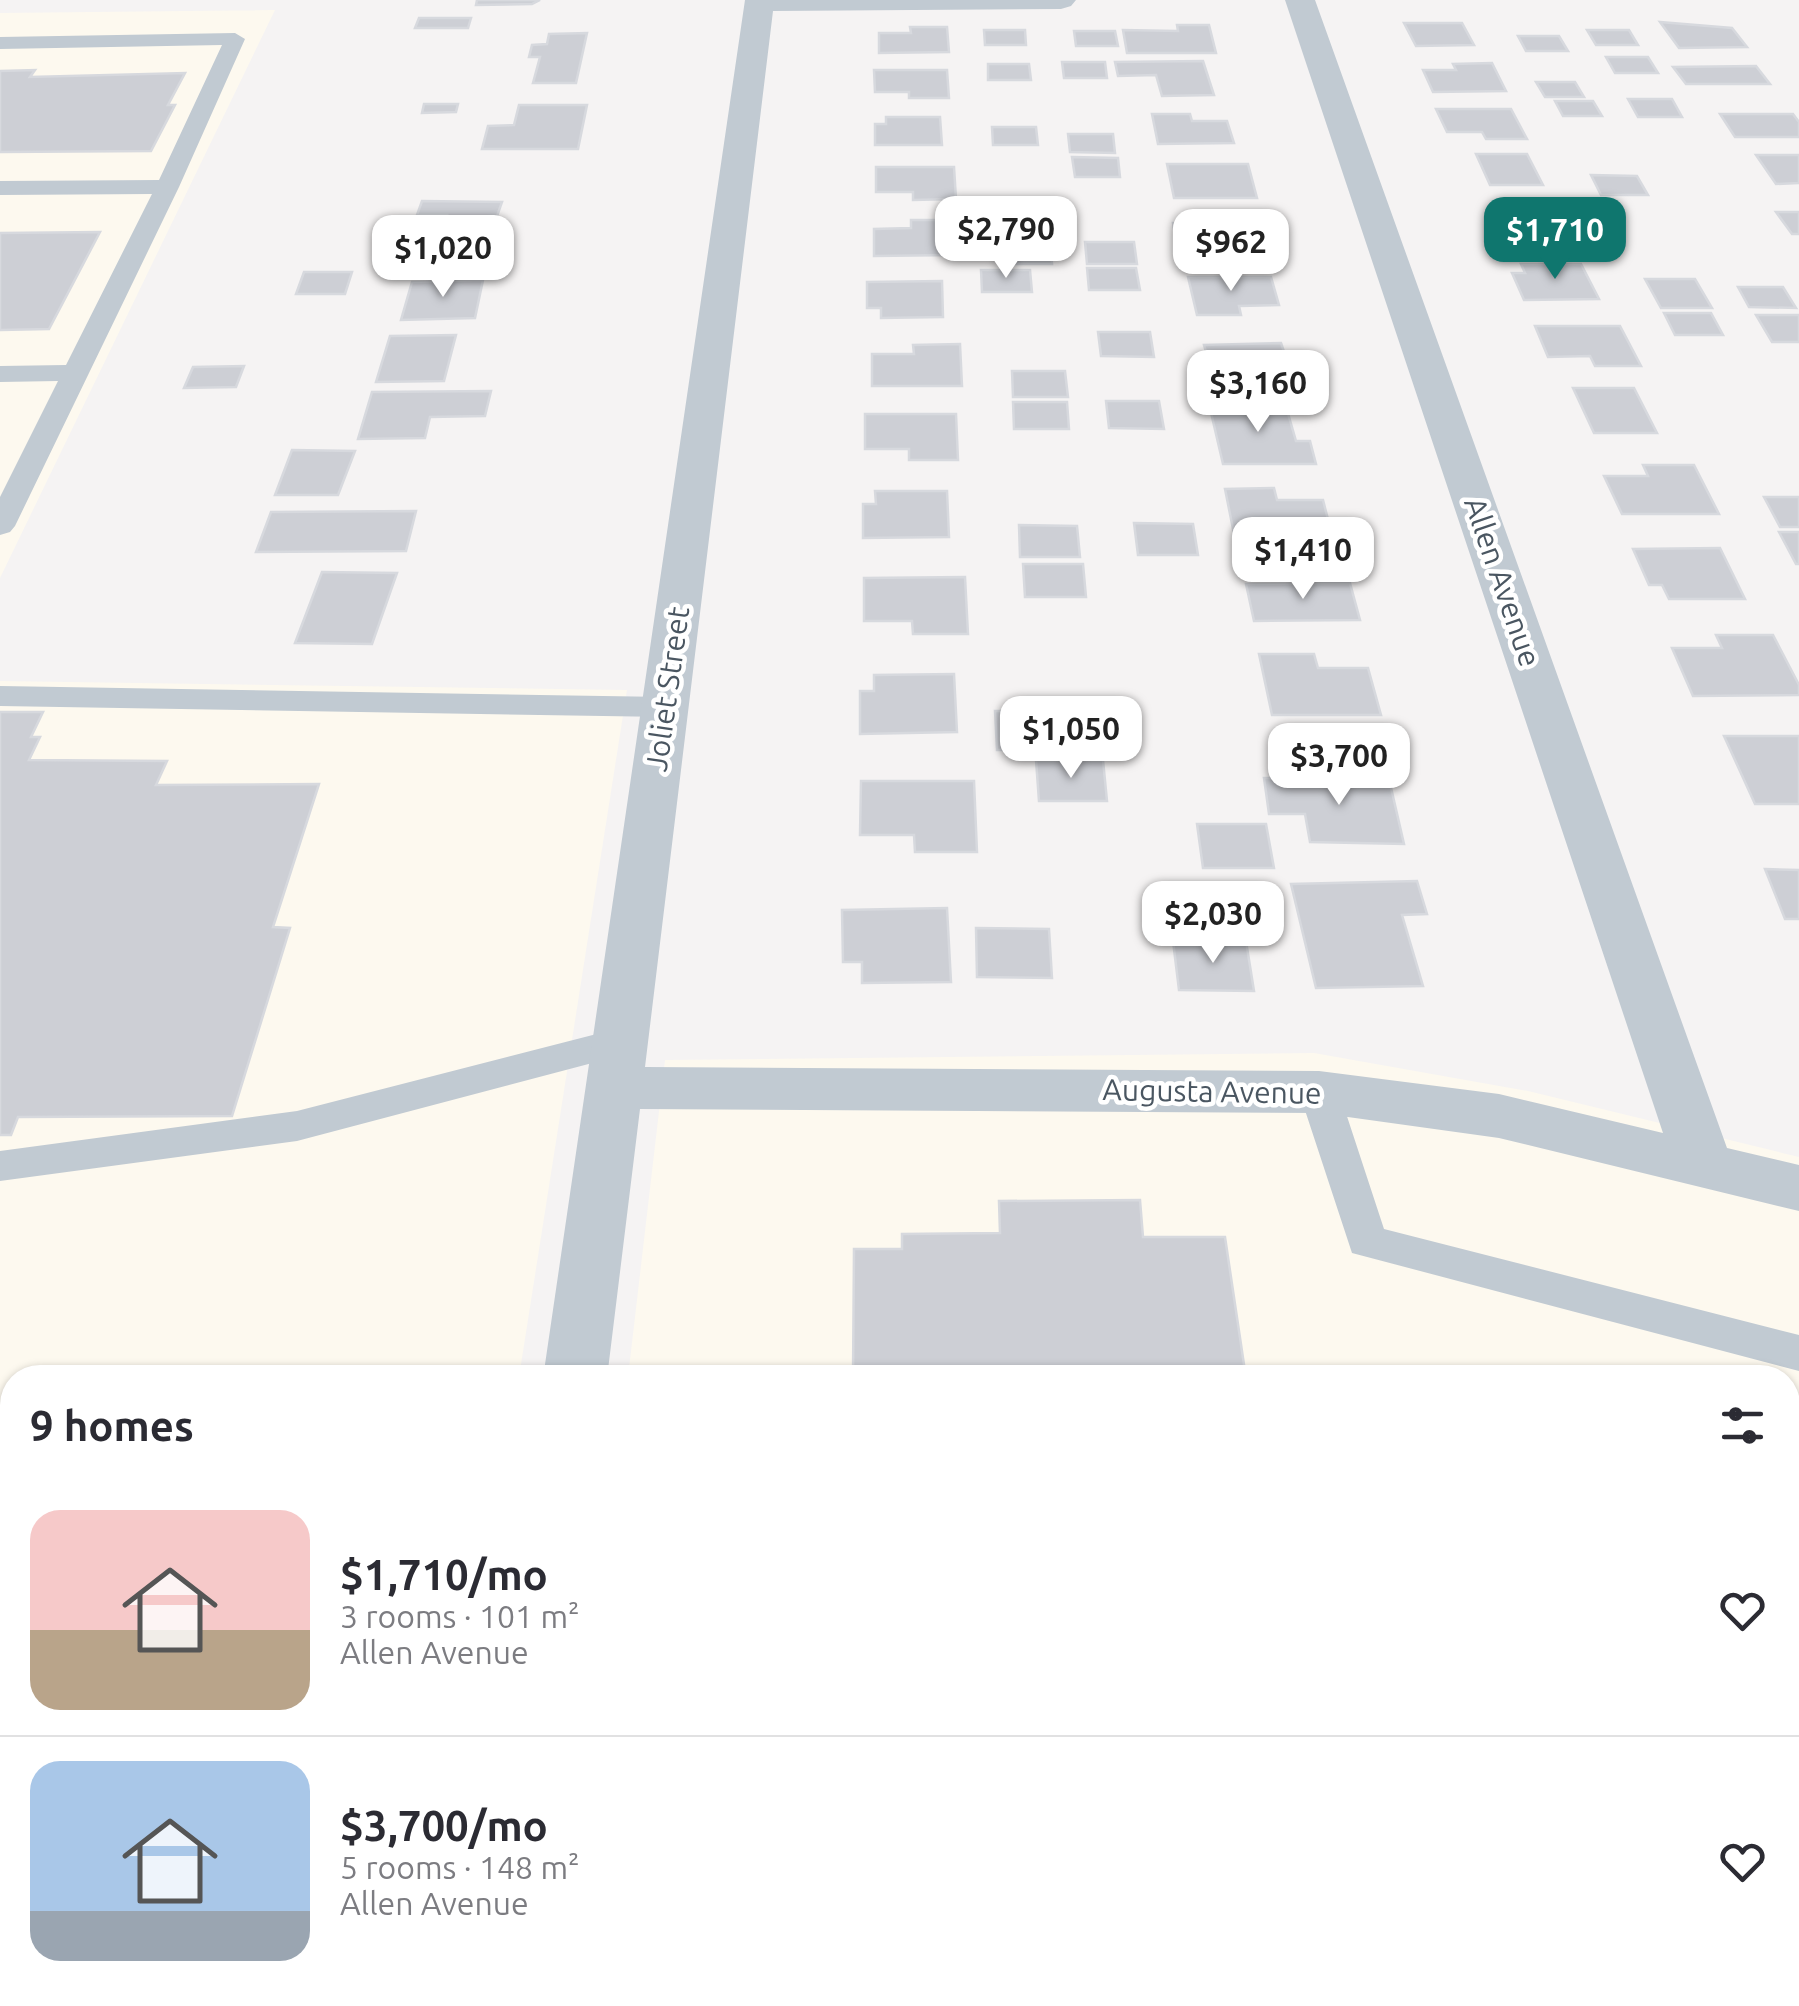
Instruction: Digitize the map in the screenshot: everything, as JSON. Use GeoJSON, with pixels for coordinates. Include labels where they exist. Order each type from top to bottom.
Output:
{"type":"FeatureCollection","features":[{"type":"Feature","properties":{"kind":"street"},"geometry":{"type":"LineString","coordinates":[[760,1],[1061,0]]}},
{"type":"Feature","properties":{"kind":"street","name":"Allen Avenue"},"geometry":{"type":"LineString","coordinates":[[1300,0],[1703,1164]]}},
{"type":"Feature","properties":{"kind":"street","name":"Joliet Street"},"geometry":{"type":"LineString","coordinates":[[577,1365],[760,1]]}},
{"type":"Feature","properties":{"kind":"street","name":"Augusta Avenue"},"geometry":{"type":"LineString","coordinates":[[618,1065],[1319,1092],[1445,1106],[1799,1188]]}},
{"type":"Feature","properties":{"kind":"lane"},"geometry":{"type":"LineString","coordinates":[[0,43],[235,39],[0,526]]}},
{"type":"Feature","properties":{"kind":"lane"},"geometry":{"type":"LineString","coordinates":[[0,188],[167,186]]}},
{"type":"Feature","properties":{"kind":"lane"},"geometry":{"type":"LineString","coordinates":[[0,374],[76,373]]}},
{"type":"Feature","properties":{"kind":"lane"},"geometry":{"type":"LineString","coordinates":[[0,696],[666,707]]}},
{"type":"Feature","properties":{"kind":"lane"},"geometry":{"type":"LineString","coordinates":[[0,1166],[297,1126],[618,1065]]}},
{"type":"Feature","properties":{"kind":"lane"},"geometry":{"type":"LineString","coordinates":[[1319,1092],[1367,1241],[1799,1353]]}},
{"type":"Feature","properties":{"kind":"shaded area"},"geometry":{"type":"Polygon","coordinates":[[[275,10],[0,578],[0,13],[275,10]]]}},
{"type":"Feature","properties":{"kind":"shaded area"},"geometry":{"type":"Polygon","coordinates":[[[0,681],[627,690],[521,1365],[0,1365],[0,681]]]}},
{"type":"Feature","properties":{"kind":"shaded area"},"geometry":{"type":"Polygon","coordinates":[[[1314,1053],[1528,1091],[1799,1157],[1799,1365],[629,1365],[665,1060],[1314,1053]]]}},
{"type":"Feature","properties":{"kind":"building"},"geometry":{"type":"Polygon","coordinates":[[[477,0],[540,0],[532,4],[476,5],[477,0]]]}},
{"type":"Feature","properties":{"kind":"building"},"geometry":{"type":"Polygon","coordinates":[[[419,18],[471,18],[468,28],[415,28],[419,18]]]}},
{"type":"Feature","properties":{"kind":"building"},"geometry":{"type":"Polygon","coordinates":[[[1660,22],[1732,28],[1747,47],[1679,48],[1660,22]]]}},
{"type":"Feature","properties":{"kind":"building"},"geometry":{"type":"Polygon","coordinates":[[[1404,23],[1462,23],[1474,45],[1416,46],[1404,23]]]}},
{"type":"Feature","properties":{"kind":"building"},"geometry":{"type":"Polygon","coordinates":[[[1177,25],[1209,25],[1216,53],[1127,53],[1123,30],[1178,31],[1177,25]]]}},
{"type":"Feature","properties":{"kind":"building"},"geometry":{"type":"Polygon","coordinates":[[[910,27],[947,27],[949,52],[879,53],[879,33],[911,33],[910,27]]]}},
{"type":"Feature","properties":{"kind":"building"},"geometry":{"type":"Polygon","coordinates":[[[984,30],[1025,30],[1026,45],[985,45],[984,30]]]}},
{"type":"Feature","properties":{"kind":"building"},"geometry":{"type":"Polygon","coordinates":[[[1587,30],[1629,30],[1638,45],[1596,45],[1587,30]]]}},
{"type":"Feature","properties":{"kind":"building"},"geometry":{"type":"Polygon","coordinates":[[[1074,31],[1115,31],[1118,46],[1076,46],[1074,31]]]}},
{"type":"Feature","properties":{"kind":"building"},"geometry":{"type":"Polygon","coordinates":[[[587,33],[576,83],[533,83],[540,57],[529,57],[532,45],[547,44],[549,34],[587,33]]]}},
{"type":"Feature","properties":{"kind":"building"},"geometry":{"type":"Polygon","coordinates":[[[1518,36],[1559,36],[1568,51],[1526,51],[1518,36]]]}},
{"type":"Feature","properties":{"kind":"building"},"geometry":{"type":"Polygon","coordinates":[[[1606,57],[1648,57],[1658,73],[1615,73],[1606,57]]]}},
{"type":"Feature","properties":{"kind":"building"},"geometry":{"type":"Polygon","coordinates":[[[1203,61],[1214,95],[1162,96],[1156,75],[1118,76],[1115,62],[1203,61]]]}},
{"type":"Feature","properties":{"kind":"building"},"geometry":{"type":"Polygon","coordinates":[[[1062,62],[1105,62],[1107,78],[1064,78],[1062,62]]]}},
{"type":"Feature","properties":{"kind":"building"},"geometry":{"type":"Polygon","coordinates":[[[1492,63],[1506,91],[1433,92],[1423,70],[1456,70],[1453,64],[1492,63]]]}},
{"type":"Feature","properties":{"kind":"building"},"geometry":{"type":"Polygon","coordinates":[[[988,64],[1029,64],[1031,80],[988,80],[988,64]]]}},
{"type":"Feature","properties":{"kind":"building"},"geometry":{"type":"Polygon","coordinates":[[[1756,66],[1770,84],[1686,84],[1673,67],[1756,66]]]}},
{"type":"Feature","properties":{"kind":"building"},"geometry":{"type":"Polygon","coordinates":[[[35,70],[30,77],[185,73],[168,105],[175,105],[151,151],[0,152],[0,71],[35,70]]]}},
{"type":"Feature","properties":{"kind":"building"},"geometry":{"type":"Polygon","coordinates":[[[874,70],[947,70],[949,98],[909,98],[909,92],[875,92],[874,70]]]}},
{"type":"Feature","properties":{"kind":"building"},"geometry":{"type":"Polygon","coordinates":[[[1536,82],[1575,82],[1584,97],[1545,97],[1536,82]]]}},
{"type":"Feature","properties":{"kind":"building"},"geometry":{"type":"Polygon","coordinates":[[[1628,99],[1672,99],[1682,117],[1638,117],[1628,99]]]}},
{"type":"Feature","properties":{"kind":"building"},"geometry":{"type":"Polygon","coordinates":[[[1555,101],[1593,101],[1602,116],[1563,116],[1555,101]]]}},
{"type":"Feature","properties":{"kind":"building"},"geometry":{"type":"Polygon","coordinates":[[[424,104],[458,104],[456,112],[422,113],[424,104]]]}},
{"type":"Feature","properties":{"kind":"building"},"geometry":{"type":"Polygon","coordinates":[[[519,105],[587,105],[578,149],[482,149],[488,126],[514,125],[519,105]]]}},
{"type":"Feature","properties":{"kind":"building"},"geometry":{"type":"Polygon","coordinates":[[[1436,109],[1511,109],[1527,139],[1486,139],[1482,132],[1447,132],[1436,109]]]}},
{"type":"Feature","properties":{"kind":"building"},"geometry":{"type":"Polygon","coordinates":[[[1152,114],[1190,114],[1192,121],[1227,121],[1234,143],[1158,144],[1152,114]]]}},
{"type":"Feature","properties":{"kind":"building"},"geometry":{"type":"Polygon","coordinates":[[[1720,114],[1793,114],[1799,122],[1799,137],[1735,137],[1720,114]]]}},
{"type":"Feature","properties":{"kind":"building"},"geometry":{"type":"Polygon","coordinates":[[[886,117],[940,117],[942,145],[875,145],[875,124],[886,124],[886,117]]]}},
{"type":"Feature","properties":{"kind":"building"},"geometry":{"type":"Polygon","coordinates":[[[992,127],[1036,127],[1038,145],[993,145],[992,127]]]}},
{"type":"Feature","properties":{"kind":"building"},"geometry":{"type":"Polygon","coordinates":[[[1068,134],[1113,134],[1115,153],[1070,152],[1068,134]]]}},
{"type":"Feature","properties":{"kind":"building"},"geometry":{"type":"Polygon","coordinates":[[[1476,154],[1527,154],[1543,185],[1490,185],[1476,154]]]}},
{"type":"Feature","properties":{"kind":"building"},"geometry":{"type":"Polygon","coordinates":[[[1756,155],[1799,155],[1799,183],[1776,184],[1756,155]]]}},
{"type":"Feature","properties":{"kind":"building"},"geometry":{"type":"Polygon","coordinates":[[[1072,157],[1118,158],[1120,177],[1075,177],[1072,157]]]}},
{"type":"Feature","properties":{"kind":"building"},"geometry":{"type":"Polygon","coordinates":[[[1167,164],[1248,164],[1257,198],[1174,198],[1167,164]]]}},
{"type":"Feature","properties":{"kind":"building"},"geometry":{"type":"Polygon","coordinates":[[[876,167],[954,167],[956,199],[913,200],[913,192],[876,192],[876,167]]]}},
{"type":"Feature","properties":{"kind":"building"},"geometry":{"type":"Polygon","coordinates":[[[1591,175],[1637,176],[1648,195],[1601,195],[1591,175]]]}},
{"type":"Feature","properties":{"kind":"building"},"geometry":{"type":"Polygon","coordinates":[[[422,201],[502,202],[484,253],[433,253],[447,215],[417,215],[422,201]]]}},
{"type":"Feature","properties":{"kind":"building"},"geometry":{"type":"Polygon","coordinates":[[[1510,208],[1564,208],[1581,243],[1527,243],[1510,208]]]}},
{"type":"Feature","properties":{"kind":"building"},"geometry":{"type":"Polygon","coordinates":[[[1776,212],[1799,212],[1799,234],[1792,234],[1776,212]]]}},
{"type":"Feature","properties":{"kind":"building"},"geometry":{"type":"Polygon","coordinates":[[[911,220],[954,220],[956,255],[874,256],[874,229],[911,228],[911,220]]]}},
{"type":"Feature","properties":{"kind":"building"},"geometry":{"type":"Polygon","coordinates":[[[1173,223],[1254,223],[1259,246],[1177,246],[1173,223]]]}},
{"type":"Feature","properties":{"kind":"building"},"geometry":{"type":"Polygon","coordinates":[[[100,232],[49,329],[0,330],[0,233],[100,232]]]}},
{"type":"Feature","properties":{"kind":"building"},"geometry":{"type":"Polygon","coordinates":[[[1085,242],[1134,242],[1137,264],[1087,264],[1085,242]]]}},
{"type":"Feature","properties":{"kind":"building"},"geometry":{"type":"Polygon","coordinates":[[[1002,243],[1051,243],[1052,264],[1003,264],[1002,243]]]}},
{"type":"Feature","properties":{"kind":"building"},"geometry":{"type":"Polygon","coordinates":[[[1521,264],[1581,264],[1599,299],[1524,300],[1512,273],[1525,273],[1521,264]]]}},
{"type":"Feature","properties":{"kind":"building"},"geometry":{"type":"Polygon","coordinates":[[[1087,268],[1136,268],[1140,290],[1089,290],[1087,268]]]}},
{"type":"Feature","properties":{"kind":"building"},"geometry":{"type":"Polygon","coordinates":[[[981,270],[1030,270],[1032,292],[982,292],[981,270]]]}},
{"type":"Feature","properties":{"kind":"building"},"geometry":{"type":"Polygon","coordinates":[[[304,272],[352,272],[345,294],[296,294],[304,272]]]}},
{"type":"Feature","properties":{"kind":"building"},"geometry":{"type":"Polygon","coordinates":[[[1188,277],[1271,277],[1279,305],[1239,306],[1241,315],[1197,315],[1188,277]]]}},
{"type":"Feature","properties":{"kind":"building"},"geometry":{"type":"Polygon","coordinates":[[[1645,279],[1695,279],[1712,308],[1661,308],[1645,279]]]}},
{"type":"Feature","properties":{"kind":"building"},"geometry":{"type":"Polygon","coordinates":[[[483,280],[475,318],[401,320],[412,282],[483,280]]]}},
{"type":"Feature","properties":{"kind":"building"},"geometry":{"type":"Polygon","coordinates":[[[942,281],[943,317],[881,318],[881,308],[867,308],[867,282],[942,281]]]}},
{"type":"Feature","properties":{"kind":"building"},"geometry":{"type":"Polygon","coordinates":[[[1738,287],[1783,287],[1796,308],[1749,307],[1738,287]]]}},
{"type":"Feature","properties":{"kind":"building"},"geometry":{"type":"Polygon","coordinates":[[[1664,313],[1711,313],[1723,335],[1675,335],[1664,313]]]}},
{"type":"Feature","properties":{"kind":"building"},"geometry":{"type":"Polygon","coordinates":[[[1756,315],[1799,315],[1799,342],[1772,342],[1756,315]]]}},
{"type":"Feature","properties":{"kind":"building"},"geometry":{"type":"Polygon","coordinates":[[[1535,326],[1620,326],[1641,366],[1595,366],[1590,356],[1548,357],[1535,326]]]}},
{"type":"Feature","properties":{"kind":"building"},"geometry":{"type":"Polygon","coordinates":[[[1098,332],[1150,332],[1154,357],[1101,356],[1098,332]]]}},
{"type":"Feature","properties":{"kind":"building"},"geometry":{"type":"Polygon","coordinates":[[[456,335],[444,381],[376,382],[390,336],[456,335]]]}},
{"type":"Feature","properties":{"kind":"building"},"geometry":{"type":"Polygon","coordinates":[[[1281,343],[1294,381],[1215,383],[1204,345],[1281,343]]]}},
{"type":"Feature","properties":{"kind":"building"},"geometry":{"type":"Polygon","coordinates":[[[960,344],[962,386],[872,386],[872,354],[914,354],[913,345],[960,344]]]}},
{"type":"Feature","properties":{"kind":"building"},"geometry":{"type":"Polygon","coordinates":[[[244,366],[236,387],[184,388],[193,367],[244,366]]]}},
{"type":"Feature","properties":{"kind":"building"},"geometry":{"type":"Polygon","coordinates":[[[1012,371],[1065,371],[1068,397],[1013,397],[1012,371]]]}},
{"type":"Feature","properties":{"kind":"building"},"geometry":{"type":"Polygon","coordinates":[[[1573,388],[1634,388],[1657,433],[1594,433],[1573,388]]]}},
{"type":"Feature","properties":{"kind":"building"},"geometry":{"type":"Polygon","coordinates":[[[491,391],[485,416],[430,417],[425,438],[358,439],[372,392],[491,391]]]}},
{"type":"Feature","properties":{"kind":"building"},"geometry":{"type":"Polygon","coordinates":[[[1106,401],[1159,401],[1164,429],[1109,428],[1106,401]]]}},
{"type":"Feature","properties":{"kind":"building"},"geometry":{"type":"Polygon","coordinates":[[[1013,402],[1067,402],[1069,429],[1014,429],[1013,402]]]}},
{"type":"Feature","properties":{"kind":"building"},"geometry":{"type":"Polygon","coordinates":[[[1285,403],[1296,441],[1310,441],[1316,464],[1223,464],[1209,404],[1285,403]]]}},
{"type":"Feature","properties":{"kind":"building"},"geometry":{"type":"Polygon","coordinates":[[[865,414],[956,414],[958,460],[909,460],[909,449],[865,449],[865,414]]]}},
{"type":"Feature","properties":{"kind":"building"},"geometry":{"type":"Polygon","coordinates":[[[292,450],[355,451],[338,495],[275,495],[292,450]]]}},
{"type":"Feature","properties":{"kind":"building"},"geometry":{"type":"Polygon","coordinates":[[[1643,465],[1694,465],[1719,514],[1622,514],[1604,476],[1648,476],[1643,465]]]}},
{"type":"Feature","properties":{"kind":"building"},"geometry":{"type":"Polygon","coordinates":[[[1274,488],[1277,500],[1323,500],[1333,539],[1235,539],[1225,489],[1274,488]]]}},
{"type":"Feature","properties":{"kind":"building"},"geometry":{"type":"Polygon","coordinates":[[[875,491],[947,491],[949,537],[863,538],[863,504],[876,504],[875,491]]]}},
{"type":"Feature","properties":{"kind":"building"},"geometry":{"type":"Polygon","coordinates":[[[1764,497],[1799,497],[1799,527],[1780,527],[1764,497]]]}},
{"type":"Feature","properties":{"kind":"building"},"geometry":{"type":"Polygon","coordinates":[[[416,511],[406,551],[256,552],[271,512],[416,511]]]}},
{"type":"Feature","properties":{"kind":"building"},"geometry":{"type":"Polygon","coordinates":[[[1134,523],[1193,524],[1198,555],[1138,555],[1134,523]]]}},
{"type":"Feature","properties":{"kind":"building"},"geometry":{"type":"Polygon","coordinates":[[[1019,525],[1077,526],[1080,557],[1020,557],[1019,525]]]}},
{"type":"Feature","properties":{"kind":"building"},"geometry":{"type":"Polygon","coordinates":[[[1779,532],[1799,532],[1799,564],[1796,564],[1779,532]]]}},
{"type":"Feature","properties":{"kind":"building"},"geometry":{"type":"Polygon","coordinates":[[[1720,548],[1745,599],[1669,599],[1662,585],[1649,585],[1633,549],[1720,548]]]}},
{"type":"Feature","properties":{"kind":"building"},"geometry":{"type":"Polygon","coordinates":[[[1023,564],[1083,564],[1086,597],[1025,597],[1023,564]]]}},
{"type":"Feature","properties":{"kind":"building"},"geometry":{"type":"Polygon","coordinates":[[[322,572],[397,573],[372,644],[295,643],[322,572]]]}},
{"type":"Feature","properties":{"kind":"building"},"geometry":{"type":"Polygon","coordinates":[[[965,577],[968,634],[913,634],[912,621],[864,621],[864,578],[965,577]]]}},
{"type":"Feature","properties":{"kind":"building"},"geometry":{"type":"Polygon","coordinates":[[[1350,583],[1360,620],[1254,621],[1246,584],[1350,583]]]}},
{"type":"Feature","properties":{"kind":"building"},"geometry":{"type":"Polygon","coordinates":[[[1716,635],[1773,635],[1799,685],[1799,695],[1693,696],[1672,648],[1722,648],[1716,635]]]}},
{"type":"Feature","properties":{"kind":"building"},"geometry":{"type":"Polygon","coordinates":[[[1259,654],[1314,654],[1318,668],[1368,668],[1381,715],[1272,715],[1259,654]]]}},
{"type":"Feature","properties":{"kind":"building"},"geometry":{"type":"Polygon","coordinates":[[[954,674],[957,732],[860,734],[860,691],[874,691],[874,675],[954,674]]]}},
{"type":"Feature","properties":{"kind":"building"},"geometry":{"type":"Polygon","coordinates":[[[995,711],[1086,711],[1090,750],[997,750],[995,711]]]}},
{"type":"Feature","properties":{"kind":"building"},"geometry":{"type":"Polygon","coordinates":[[[0,712],[43,712],[31,737],[40,737],[29,760],[167,761],[156,785],[319,784],[273,927],[290,928],[232,1116],[18,1117],[11,1135],[0,1135],[0,712]]]}},
{"type":"Feature","properties":{"kind":"building"},"geometry":{"type":"Polygon","coordinates":[[[1724,736],[1799,736],[1799,804],[1755,804],[1724,736]]]}},
{"type":"Feature","properties":{"kind":"building"},"geometry":{"type":"Polygon","coordinates":[[[1036,760],[1103,760],[1107,801],[1039,801],[1036,760]]]}},
{"type":"Feature","properties":{"kind":"building"},"geometry":{"type":"Polygon","coordinates":[[[1264,778],[1389,779],[1404,844],[1310,842],[1305,814],[1269,814],[1264,778]]]}},
{"type":"Feature","properties":{"kind":"building"},"geometry":{"type":"Polygon","coordinates":[[[861,781],[974,781],[977,852],[915,852],[914,835],[860,835],[861,781]]]}},
{"type":"Feature","properties":{"kind":"building"},"geometry":{"type":"Polygon","coordinates":[[[1197,824],[1266,824],[1274,868],[1203,868],[1197,824]]]}},
{"type":"Feature","properties":{"kind":"building"},"geometry":{"type":"Polygon","coordinates":[[[1765,869],[1799,870],[1799,919],[1785,919],[1765,869]]]}},
{"type":"Feature","properties":{"kind":"building"},"geometry":{"type":"Polygon","coordinates":[[[1417,881],[1427,914],[1402,915],[1423,986],[1316,988],[1291,884],[1417,881]]]}},
{"type":"Feature","properties":{"kind":"building"},"geometry":{"type":"Polygon","coordinates":[[[947,908],[951,982],[862,983],[862,962],[843,962],[842,910],[947,908]]]}},
{"type":"Feature","properties":{"kind":"building"},"geometry":{"type":"Polygon","coordinates":[[[976,928],[1049,929],[1052,978],[977,977],[976,928]]]}},
{"type":"Feature","properties":{"kind":"building"},"geometry":{"type":"Polygon","coordinates":[[[1173,941],[1246,941],[1254,991],[1179,990],[1173,941]]]}},
{"type":"Feature","properties":{"kind":"building"},"geometry":{"type":"Polygon","coordinates":[[[1140,1200],[1143,1237],[1225,1237],[1244,1365],[853,1365],[854,1249],[902,1249],[902,1234],[1000,1233],[999,1201],[1140,1200]]]}}]}
